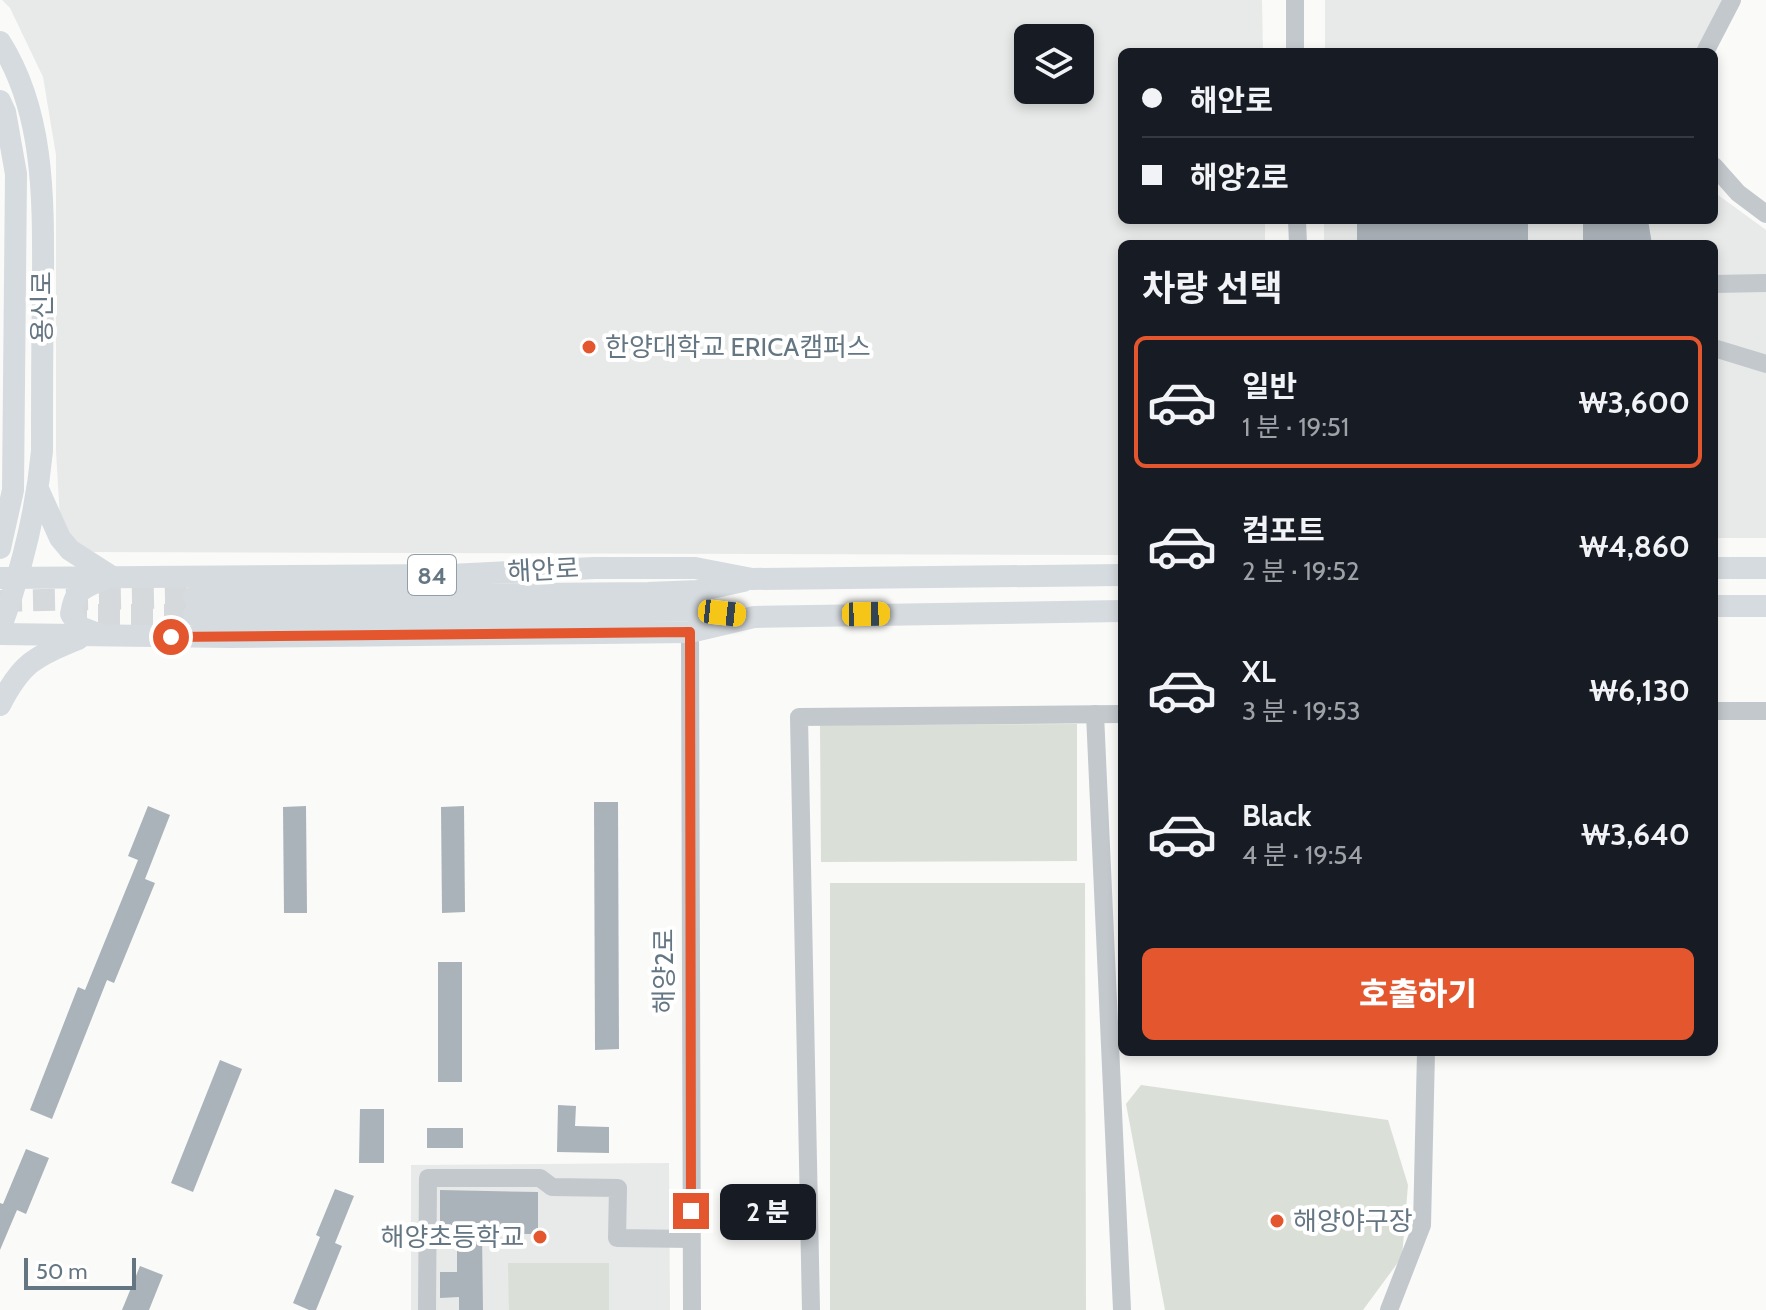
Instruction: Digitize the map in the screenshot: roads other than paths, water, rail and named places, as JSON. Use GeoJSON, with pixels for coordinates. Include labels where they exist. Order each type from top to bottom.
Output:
{"type":"FeatureCollection","features":[{"type":"Feature","properties":{"kind":"main road","name":"용신로"},"geometry":{"type":"LineString","coordinates":[[0,42],[9,56],[36,137],[43,195],[42,451],[38,489],[10,577]]}},
{"type":"Feature","properties":{"kind":"main road","name":"용신로"},"geometry":{"type":"LineString","coordinates":[[0,101],[5,112],[16,174],[14,478],[0,548]]}},
{"type":"Feature","properties":{"kind":"main road"},"geometry":{"type":"LineString","coordinates":[[38,489],[60,538],[70,550],[110,576]]}},
{"type":"Feature","properties":{"kind":"main road","name":"해안로"},"geometry":{"type":"LineString","coordinates":[[10,577],[450,575],[594,568],[695,568],[752,579],[1118,575]]}},
{"type":"Feature","properties":{"kind":"main road"},"geometry":{"type":"LineString","coordinates":[[1718,568],[1766,568]]}},
{"type":"Feature","properties":{"kind":"main road"},"geometry":{"type":"LineString","coordinates":[[103,636],[80,627],[71,614],[74,596],[80,590],[110,576]]}},
{"type":"Feature","properties":{"kind":"main road"},"geometry":{"type":"LineString","coordinates":[[10,577],[0,632],[230,637],[690,632],[754,617]]}},
{"type":"Feature","properties":{"kind":"main road"},"geometry":{"type":"LineString","coordinates":[[752,579],[698,591],[194,606],[470,615],[691,610],[754,617],[1118,611]]}},
{"type":"Feature","properties":{"kind":"main road"},"geometry":{"type":"LineString","coordinates":[[1718,606],[1766,606]]}},
{"type":"Feature","properties":{"kind":"main road"},"geometry":{"type":"LineString","coordinates":[[0,705],[20,671],[37,656],[80,638],[103,636]]}},
{"type":"Feature","properties":{"kind":"street"},"geometry":{"type":"LineString","coordinates":[[1295,0],[1295,48]]}},
{"type":"Feature","properties":{"kind":"street"},"geometry":{"type":"LineString","coordinates":[[1707,48],[1732,0]]}},
{"type":"Feature","properties":{"kind":"street"},"geometry":{"type":"LineString","coordinates":[[1718,170],[1738,193],[1766,214]]}},
{"type":"Feature","properties":{"kind":"street"},"geometry":{"type":"LineString","coordinates":[[1718,284],[1766,283]]}},
{"type":"Feature","properties":{"kind":"street"},"geometry":{"type":"LineString","coordinates":[[1718,349],[1766,364]]}},
{"type":"Feature","properties":{"kind":"street","name":"해양2로"},"geometry":{"type":"LineString","coordinates":[[690,632],[692,1310]]}},
{"type":"Feature","properties":{"kind":"street"},"geometry":{"type":"LineString","coordinates":[[1718,711],[1766,711]]}},
{"type":"Feature","properties":{"kind":"street"},"geometry":{"type":"LineString","coordinates":[[1095,714],[1122,1310]]}},
{"type":"Feature","properties":{"kind":"street"},"geometry":{"type":"LineString","coordinates":[[811,1310],[799,717],[1118,714]]}},
{"type":"Feature","properties":{"kind":"street"},"geometry":{"type":"LineString","coordinates":[[1389,1310],[1422,1225],[1426,1056]]}},
{"type":"Feature","properties":{"kind":"street"},"geometry":{"type":"LineString","coordinates":[[427,1310],[428,1178],[540,1178],[552,1187],[618,1188],[617,1238],[691,1239]]}},
{"type":"Feature","properties":{"kind":"tunnel"},"geometry":{"type":"LineString","coordinates":[[0,601],[194,597]]}},
{"type":"Feature","properties":{"kind":"tunnel"},"geometry":{"type":"LineString","coordinates":[[65,615],[194,615]]}},
{"type":"Feature","properties":{"kind":"place","name":"한양대학교 ERICA캠퍼스"},"geometry":{"type":"Point","coordinates":[589,347]}},
{"type":"Feature","properties":{"kind":"place","name":"해양야구장"},"geometry":{"type":"Point","coordinates":[1277,1221]}},
{"type":"Feature","properties":{"kind":"place","name":"해양초등학교"},"geometry":{"type":"Point","coordinates":[540,1237]}}]}
